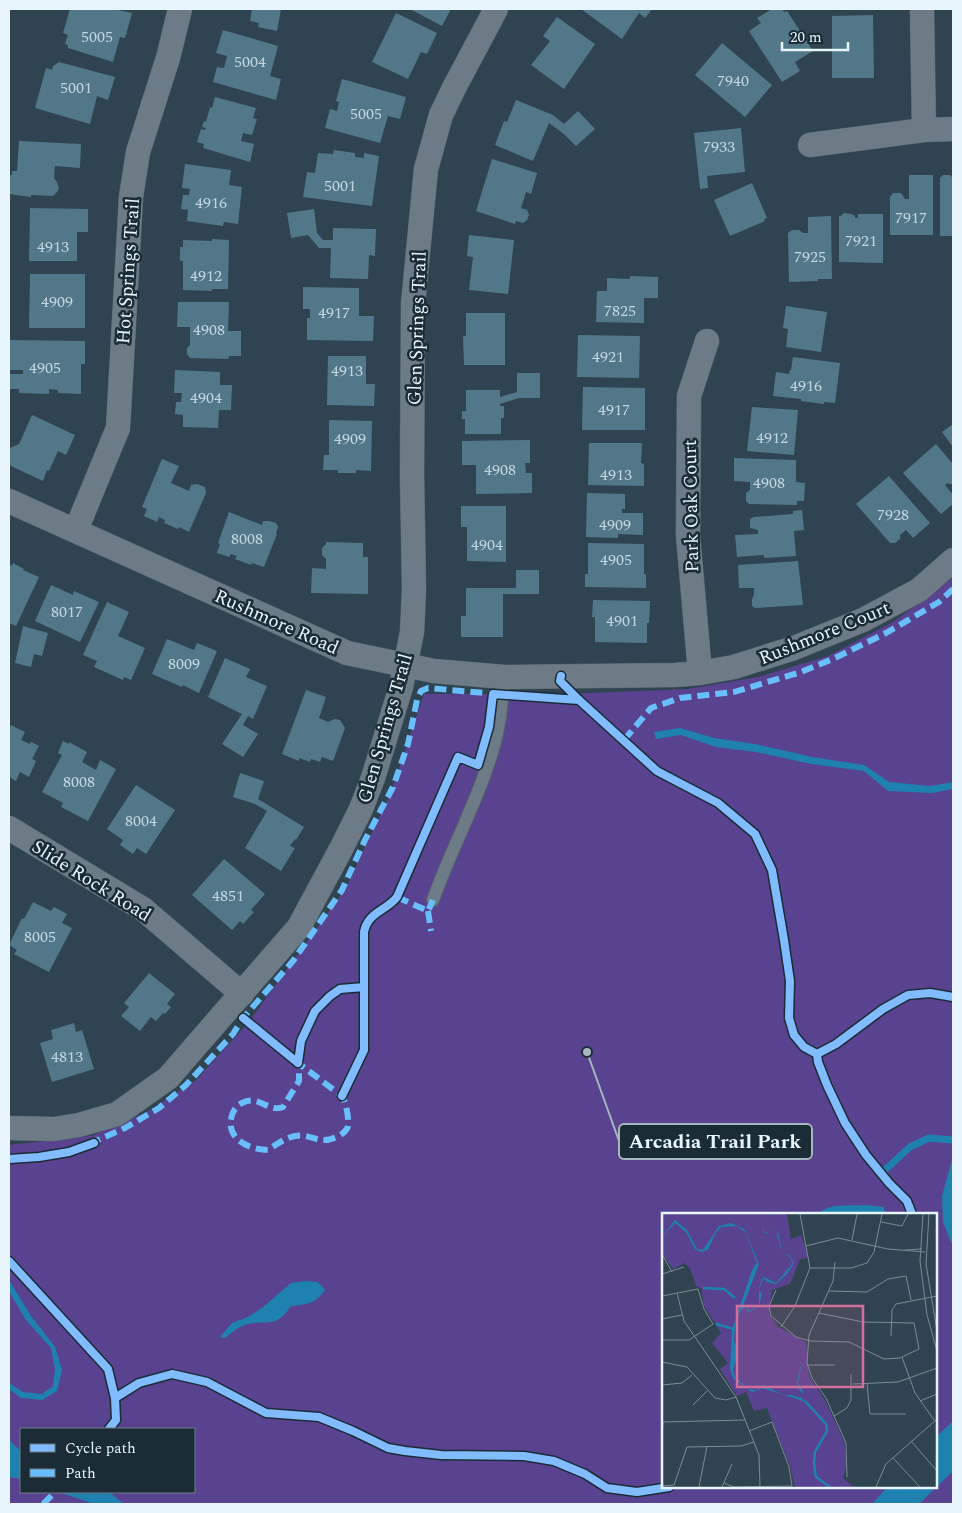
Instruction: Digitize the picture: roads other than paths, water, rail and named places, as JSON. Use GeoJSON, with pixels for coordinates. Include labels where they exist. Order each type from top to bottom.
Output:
{"type":"FeatureCollection","features":[{"type":"Feature","properties":{"kind":"street","name":"Hot Springs Trail"},"geometry":{"type":"LineString","coordinates":[[76,530],[118,428],[131,197],[138,152],[168,58],[180,9]]}},
{"type":"Feature","properties":{"kind":"street","name":"Glen Springs Trail"},"geometry":{"type":"LineString","coordinates":[[9,1128],[54,1129],[79,1125],[117,1114],[168,1078],[299,927],[361,809],[390,724],[412,632],[414,590],[412,474],[413,304],[426,169],[441,115],[496,9]]}},
{"type":"Feature","properties":{"kind":"street"},"geometry":{"type":"LineString","coordinates":[[922,9],[924,130]]}},
{"type":"Feature","properties":{"kind":"street"},"geometry":{"type":"LineString","coordinates":[[810,146],[924,130],[953,129]]}},
{"type":"Feature","properties":{"kind":"street","name":"Park Oak Court"},"geometry":{"type":"LineString","coordinates":[[700,673],[688,535],[689,396],[707,341]]}},
{"type":"Feature","properties":{"kind":"street","name":"Rushmore Road"},"geometry":{"type":"LineString","coordinates":[[9,501],[347,653],[434,671],[504,677],[561,676]]}},
{"type":"Feature","properties":{"kind":"street","name":"Rushmore Court"},"geometry":{"type":"LineString","coordinates":[[561,676],[700,673],[734,667],[794,648],[863,620],[919,590],[953,560]]}},
{"type":"Feature","properties":{"kind":"street","name":"Slide Rock Road"},"geometry":{"type":"LineString","coordinates":[[9,828],[143,909],[242,994]]}},
{"type":"Feature","properties":{"kind":"lane"},"geometry":{"type":"LineString","coordinates":[[433,900],[481,785],[493,748],[501,712],[504,677]]}},
{"type":"Feature","properties":{"kind":"water"},"geometry":{"type":"Polygon","coordinates":[[[680,728],[714,738],[864,765],[889,782],[930,786],[953,782],[953,789],[932,793],[888,791],[864,771],[811,764],[756,752],[716,747],[681,735],[656,739],[654,732],[680,728]]]}},
{"type":"Feature","properties":{"kind":"water"},"geometry":{"type":"Polygon","coordinates":[[[953,1156],[953,1247],[943,1222],[942,1196],[953,1156]]]}},
{"type":"Feature","properties":{"kind":"water"},"geometry":{"type":"Polygon","coordinates":[[[847,1205],[884,1207],[885,1213],[819,1213],[828,1208],[847,1205]]]}},
{"type":"Feature","properties":{"kind":"water"},"geometry":{"type":"Polygon","coordinates":[[[9,1280],[31,1316],[55,1347],[62,1370],[57,1391],[42,1400],[21,1398],[9,1389],[9,1383],[23,1392],[42,1394],[53,1386],[55,1369],[51,1348],[25,1319],[9,1291],[9,1280]]]}},
{"type":"Feature","properties":{"kind":"water"},"geometry":{"type":"Polygon","coordinates":[[[318,1282],[325,1290],[318,1298],[311,1302],[291,1306],[279,1319],[242,1326],[225,1338],[220,1337],[232,1323],[248,1317],[262,1308],[291,1283],[318,1282]]]}},
{"type":"Feature","properties":{"kind":"water"},"geometry":{"type":"Polygon","coordinates":[[[953,1421],[953,1471],[937,1487],[937,1436],[953,1421]]]}},
{"type":"Feature","properties":{"kind":"water"},"geometry":{"type":"Polygon","coordinates":[[[9,1437],[11,1442],[20,1450],[20,1479],[9,1477],[9,1437]]]}},
{"type":"Feature","properties":{"kind":"water"},"geometry":{"type":"Polygon","coordinates":[[[886,1488],[935,1488],[919,1504],[872,1504],[886,1488]]]}},
{"type":"Feature","properties":{"kind":"water"},"geometry":{"type":"Polygon","coordinates":[[[62,1493],[110,1493],[124,1504],[94,1504],[62,1493]]]}},
{"type":"Feature","properties":{"kind":"waterway"},"geometry":{"type":"LineString","coordinates":[[886,1169],[910,1147],[929,1138],[953,1140]]}},
{"type":"Feature","properties":{"kind":"place","name":"Arcadia Trail Park"},"geometry":{"type":"Point","coordinates":[587,1052]}}]}
